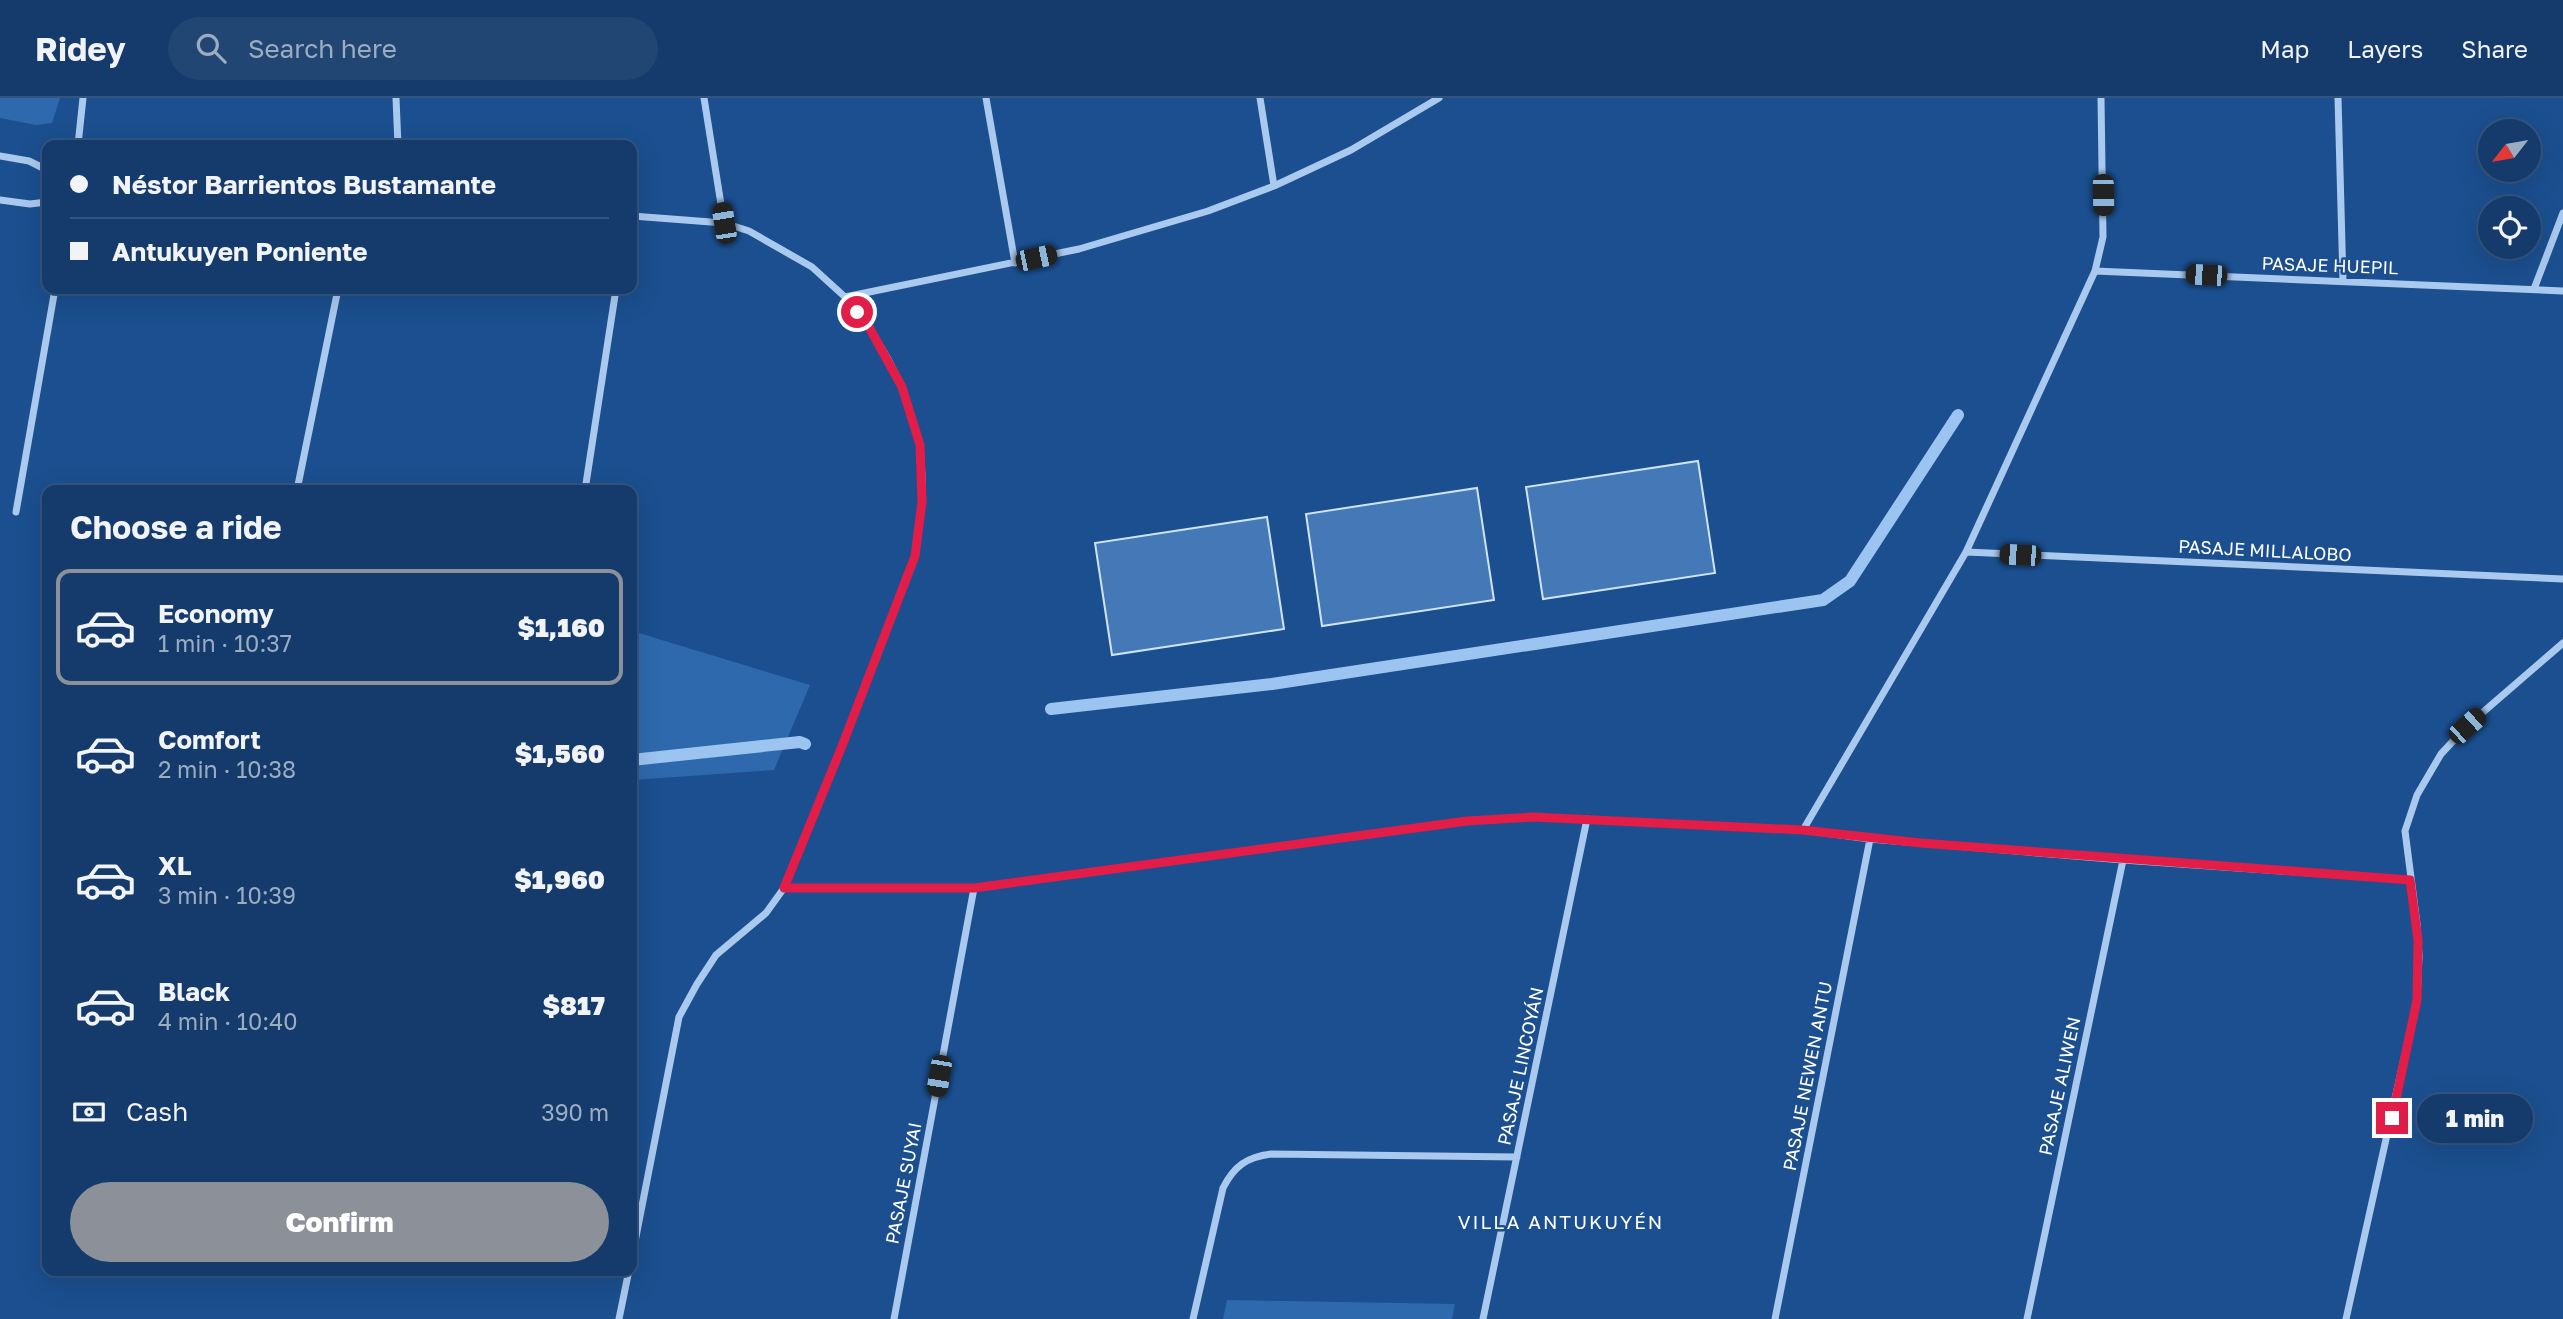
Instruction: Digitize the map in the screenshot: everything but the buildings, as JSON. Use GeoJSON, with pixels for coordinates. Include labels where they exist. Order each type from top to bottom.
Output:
{"type":"FeatureCollection","features":[{"type":"Feature","properties":{"kind":"street"},"geometry":{"type":"LineString","coordinates":[[79,140],[83,98]]}},
{"type":"Feature","properties":{"kind":"street"},"geometry":{"type":"LineString","coordinates":[[396,98],[398,140]]}},
{"type":"Feature","properties":{"kind":"street"},"geometry":{"type":"LineString","coordinates":[[704,98],[724,223]]}},
{"type":"Feature","properties":{"kind":"street"},"geometry":{"type":"LineString","coordinates":[[986,98],[1015,263]]}},
{"type":"Feature","properties":{"kind":"street"},"geometry":{"type":"LineString","coordinates":[[1260,98],[1274,186]]}},
{"type":"Feature","properties":{"kind":"street"},"geometry":{"type":"LineString","coordinates":[[845,298],[1015,263],[1135,234],[1208,211],[1274,186],[1351,149],[1439,98]]}},
{"type":"Feature","properties":{"kind":"street"},"geometry":{"type":"LineString","coordinates":[[1802,830],[1966,552],[2095,271],[2103,237],[2101,98]]}},
{"type":"Feature","properties":{"kind":"street"},"geometry":{"type":"LineString","coordinates":[[2338,98],[2343,281]]}},
{"type":"Feature","properties":{"kind":"street"},"geometry":{"type":"LineString","coordinates":[[0,156],[29,161],[42,168]]}},
{"type":"Feature","properties":{"kind":"street"},"geometry":{"type":"LineString","coordinates":[[0,200],[30,204],[42,203]]}},
{"type":"Feature","properties":{"kind":"street"},"geometry":{"type":"LineString","coordinates":[[2534,289],[2563,213]]}},
{"type":"Feature","properties":{"kind":"street"},"geometry":{"type":"LineString","coordinates":[[637,216],[724,223],[749,231],[812,267],[845,298],[869,327],[888,359],[902,387],[912,417],[920,445],[922,476],[915,556],[784,888],[766,913],[716,954],[679,1017],[637,1231]]}},
{"type":"Feature","properties":{"kind":"street","name":"PASAJE HUEPIL"},"geometry":{"type":"LineString","coordinates":[[2095,271],[2563,291]]}},
{"type":"Feature","properties":{"kind":"street"},"geometry":{"type":"LineString","coordinates":[[16,512],[54,294]]}},
{"type":"Feature","properties":{"kind":"street"},"geometry":{"type":"LineString","coordinates":[[299,485],[337,294]]}},
{"type":"Feature","properties":{"kind":"street"},"geometry":{"type":"LineString","coordinates":[[586,485],[615,294]]}},
{"type":"Feature","properties":{"kind":"street","name":"PASAJE MILLALOBO"},"geometry":{"type":"LineString","coordinates":[[1966,552],[2563,579]]}},
{"type":"Feature","properties":{"kind":"street"},"geometry":{"type":"LineString","coordinates":[[2346,1319],[2417,1000],[2418,935],[2405,831],[2417,795],[2441,754],[2467,726],[2563,643]]}},
{"type":"Feature","properties":{"kind":"street"},"geometry":{"type":"LineString","coordinates":[[784,888],[974,888],[1467,821],[1533,817],[1802,830],[1870,839],[2123,860],[2410,880]]}},
{"type":"Feature","properties":{"kind":"street","name":"PASAJE LINCOYÁN"},"geometry":{"type":"LineString","coordinates":[[1483,1319],[1587,819]]}},
{"type":"Feature","properties":{"kind":"street","name":"PASAJE NEWEN ANTU"},"geometry":{"type":"LineString","coordinates":[[1775,1319],[1870,839]]}},
{"type":"Feature","properties":{"kind":"street","name":"PASAJE ALIWEN"},"geometry":{"type":"LineString","coordinates":[[2027,1319],[2123,860]]}},
{"type":"Feature","properties":{"kind":"street","name":"PASAJE SUYAI"},"geometry":{"type":"LineString","coordinates":[[894,1319],[974,888]]}},
{"type":"Feature","properties":{"kind":"street"},"geometry":{"type":"LineString","coordinates":[[1194,1319],[1223,1188],[1231,1173],[1243,1162],[1256,1156],[1271,1154],[1517,1157]]}},
{"type":"Feature","properties":{"kind":"street"},"geometry":{"type":"LineString","coordinates":[[619,1319],[628,1276]]}},
{"type":"Feature","properties":{"kind":"shaded area"},"geometry":{"type":"Polygon","coordinates":[[[0,98],[60,98],[52,123],[36,125],[0,118],[0,98]]]}},
{"type":"Feature","properties":{"kind":"shaded area"},"geometry":{"type":"Polygon","coordinates":[[[637,633],[810,685],[774,770],[637,780],[637,633]]]}},
{"type":"Feature","properties":{"kind":"shaded area"},"geometry":{"type":"Polygon","coordinates":[[[1227,1300],[1455,1304],[1452,1319],[1223,1319],[1227,1300]]]}},
{"type":"Feature","properties":{"kind":"waterway"},"geometry":{"type":"LineString","coordinates":[[1051,709],[1272,684],[1823,600],[1850,581],[1958,415]]}},
{"type":"Feature","properties":{"kind":"waterway"},"geometry":{"type":"LineString","coordinates":[[637,759],[800,742],[805,744]]}},
{"type":"Feature","properties":{"kind":"district","name":"VILLA ANTUKUYÉN"},"geometry":{"type":"Point","coordinates":[1561,1221]}},
{"type":"Feature","properties":{"kind":"route"},"geometry":{"type":"LineString","coordinates":[[857,312],[869,327],[902,387],[920,445],[922,502],[915,556],[784,888],[974,888],[1467,821],[1533,817],[1802,830],[1870,839],[2123,860],[2410,880],[2419,956],[2417,1000],[2392,1118]]}}]}
